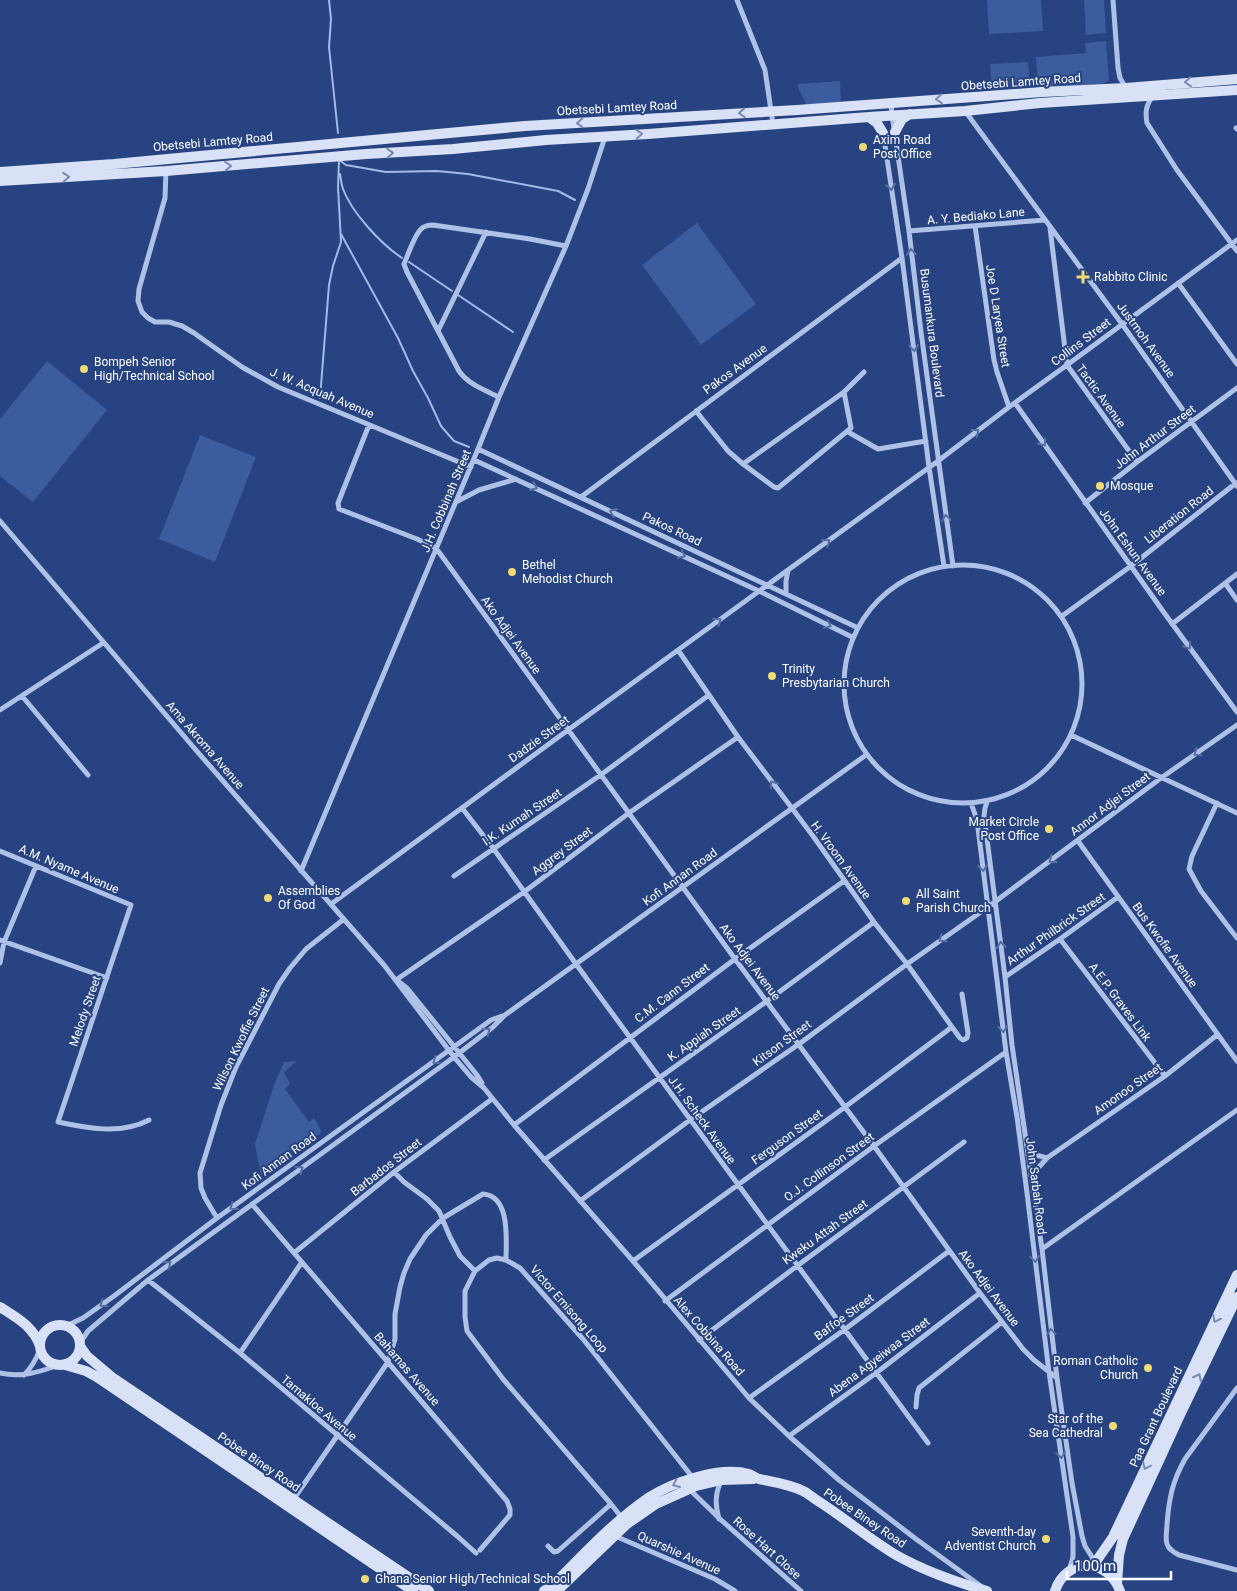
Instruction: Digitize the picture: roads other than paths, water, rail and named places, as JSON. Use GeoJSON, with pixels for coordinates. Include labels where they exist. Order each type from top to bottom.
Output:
{"type":"FeatureCollection","features":[{"type":"Feature","properties":{"kind":"main road","name":"Obetsebi Lamtey Road"},"geometry":{"type":"LineString","coordinates":[[0,181],[166,171],[546,140],[869,116],[965,111],[1040,104],[1237,79]]}},
{"type":"Feature","properties":{"kind":"main road","name":"Obetsebi Lamtey Road"},"geometry":{"type":"LineString","coordinates":[[0,172],[114,164],[525,126],[772,112],[1032,93],[1126,93],[1152,97],[1237,90]]}},
{"type":"Feature","properties":{"kind":"main road"},"geometry":{"type":"LineString","coordinates":[[895,132],[902,119],[910,114]]}},
{"type":"Feature","properties":{"kind":"main road"},"geometry":{"type":"LineString","coordinates":[[869,116],[877,123],[883,133]]}},
{"type":"Feature","properties":{"kind":"main road","name":"Paa Grant Boulevard"},"geometry":{"type":"LineString","coordinates":[[1092,1566],[1113,1537],[1237,1276]]}},
{"type":"Feature","properties":{"kind":"main road","name":"Paa Grant Boulevard"},"geometry":{"type":"LineString","coordinates":[[1118,1588],[1119,1555],[1123,1539],[1237,1297]]}},
{"type":"Feature","properties":{"kind":"main road"},"geometry":{"type":"LineString","coordinates":[[0,1307],[24,1322],[38,1326],[66,1326],[75,1332],[80,1344],[79,1352],[75,1358],[62,1365],[52,1364],[42,1355],[37,1337],[24,1322]]}},
{"type":"Feature","properties":{"kind":"main road"},"geometry":{"type":"LineString","coordinates":[[40,1347],[44,1333],[54,1326]]}},
{"type":"Feature","properties":{"kind":"main road","name":"Pobee Biney Road"},"geometry":{"type":"LineString","coordinates":[[80,1344],[87,1356],[103,1371],[429,1591]]}},
{"type":"Feature","properties":{"kind":"main road","name":"Pobee Biney Road"},"geometry":{"type":"LineString","coordinates":[[62,1365],[86,1371],[97,1377],[412,1591]]}},
{"type":"Feature","properties":{"kind":"main road","name":"Pobee Biney Road"},"geometry":{"type":"LineString","coordinates":[[544,1591],[553,1585],[632,1510],[649,1498],[680,1482],[709,1474],[736,1472],[750,1474],[757,1478],[774,1481],[803,1491],[834,1511],[875,1542],[912,1564],[959,1587],[987,1591]]}},
{"type":"Feature","properties":{"kind":"main road","name":"Pobee Biney Road"},"geometry":{"type":"LineString","coordinates":[[558,1591],[614,1536],[636,1517],[656,1504],[689,1489],[722,1480],[750,1480],[757,1478]]}},
{"type":"Feature","properties":{"kind":"main road"},"geometry":{"type":"LineString","coordinates":[[1046,1591],[1057,1587],[1069,1571],[1084,1566],[1092,1566],[1107,1572],[1118,1588]]}},
{"type":"Feature","properties":{"kind":"street"},"geometry":{"type":"LineString","coordinates":[[737,0],[765,70],[772,112],[772,124]]}},
{"type":"Feature","properties":{"kind":"street"},"geometry":{"type":"LineString","coordinates":[[1113,0],[1118,68],[1126,93]]}},
{"type":"Feature","properties":{"kind":"street"},"geometry":{"type":"LineString","coordinates":[[1152,97],[1147,104],[1145,114],[1147,123],[1177,170],[1237,251]]}},
{"type":"Feature","properties":{"kind":"street","name":"Busumankura Boulevard"},"geometry":{"type":"LineString","coordinates":[[891,103],[883,133],[944,566]]}},
{"type":"Feature","properties":{"kind":"street","name":"Busumankura Boulevard"},"geometry":{"type":"LineString","coordinates":[[879,104],[895,132],[953,566]]}},
{"type":"Feature","properties":{"kind":"street","name":"Justmoh Avenue"},"geometry":{"type":"LineString","coordinates":[[965,111],[1122,324],[1236,484]]}},
{"type":"Feature","properties":{"kind":"street","name":"J.H. Cobbinah Street"},"geometry":{"type":"LineString","coordinates":[[301,871],[499,397],[566,246],[606,137]]}},
{"type":"Feature","properties":{"kind":"street","name":"J. W. Acquah Avenue"},"geometry":{"type":"LineString","coordinates":[[166,171],[165,198],[138,301],[142,312],[148,318],[155,322],[169,322],[182,326],[242,367],[278,387],[471,467]]}},
{"type":"Feature","properties":{"kind":"street","name":"A. Y. Bediako Lane"},"geometry":{"type":"LineString","coordinates":[[909,231],[1045,220]]}},
{"type":"Feature","properties":{"kind":"street"},"geometry":{"type":"LineString","coordinates":[[499,397],[464,378],[407,272],[404,264],[406,258],[420,230],[426,226],[433,225],[566,246]]}},
{"type":"Feature","properties":{"kind":"street","name":"Joe D Laryea Street"},"geometry":{"type":"LineString","coordinates":[[975,226],[995,366],[1009,407]]}},
{"type":"Feature","properties":{"kind":"street"},"geometry":{"type":"LineString","coordinates":[[1050,227],[1067,365]]}},
{"type":"Feature","properties":{"kind":"street"},"geometry":{"type":"LineString","coordinates":[[438,331],[486,232]]}},
{"type":"Feature","properties":{"kind":"street","name":"Collins Street"},"geometry":{"type":"LineString","coordinates":[[938,461],[1237,240]]}},
{"type":"Feature","properties":{"kind":"street","name":"Pakos Avenue"},"geometry":{"type":"LineString","coordinates":[[581,498],[902,258]]}},
{"type":"Feature","properties":{"kind":"street"},"geometry":{"type":"LineString","coordinates":[[1178,283],[1237,364]]}},
{"type":"Feature","properties":{"kind":"street","name":"Tactic Avenue"},"geometry":{"type":"LineString","coordinates":[[1067,365],[1136,462]]}},
{"type":"Feature","properties":{"kind":"street"},"geometry":{"type":"LineString","coordinates":[[743,464],[844,392],[864,372]]}},
{"type":"Feature","properties":{"kind":"street","name":"John Arthur Street"},"geometry":{"type":"LineString","coordinates":[[1086,502],[1136,462],[1237,388]]}},
{"type":"Feature","properties":{"kind":"street"},"geometry":{"type":"LineString","coordinates":[[696,411],[728,451],[774,487],[778,488],[852,428],[844,392]]}},
{"type":"Feature","properties":{"kind":"street","name":"John Eshun Avenue"},"geometry":{"type":"LineString","coordinates":[[1015,403],[1237,712]]}},
{"type":"Feature","properties":{"kind":"street"},"geometry":{"type":"LineString","coordinates":[[369,425],[338,503],[339,509],[436,548]]}},
{"type":"Feature","properties":{"kind":"street"},"geometry":{"type":"LineString","coordinates":[[848,432],[878,449],[926,441]]}},
{"type":"Feature","properties":{"kind":"street","name":"Pakos Road"},"geometry":{"type":"LineString","coordinates":[[478,449],[856,627]]}},
{"type":"Feature","properties":{"kind":"street","name":"Pakos Road"},"geometry":{"type":"LineString","coordinates":[[474,460],[759,591],[852,637]]}},
{"type":"Feature","properties":{"kind":"street"},"geometry":{"type":"LineString","coordinates":[[759,591],[938,461]]}},
{"type":"Feature","properties":{"kind":"street"},"geometry":{"type":"LineString","coordinates":[[456,502],[479,490],[517,479]]}},
{"type":"Feature","properties":{"kind":"street","name":"Liberation Road"},"geometry":{"type":"LineString","coordinates":[[1062,616],[1131,566],[1236,484]]}},
{"type":"Feature","properties":{"kind":"street","name":"Ama Akroma Avenue"},"geometry":{"type":"LineString","coordinates":[[0,521],[301,871],[396,980],[407,988],[457,1055]]}},
{"type":"Feature","properties":{"kind":"street","name":"Ako Adjei Avenue"},"geometry":{"type":"LineString","coordinates":[[436,548],[980,1293],[1023,1349],[1057,1378]]}},
{"type":"Feature","properties":{"kind":"street"},"geometry":{"type":"LineString","coordinates":[[978,565],[1010,574],[1039,592],[1062,616],[1076,644],[1082,674],[1080,706],[1071,735],[1058,756],[1042,774],[1023,788],[987,802],[947,803],[917,795],[890,780],[866,755],[854,735],[846,709],[844,681],[852,637],[856,627],[880,599],[909,578],[944,566],[953,566],[978,565]]}},
{"type":"Feature","properties":{"kind":"street"},"geometry":{"type":"LineString","coordinates":[[786,594],[788,570]]}},
{"type":"Feature","properties":{"kind":"street"},"geometry":{"type":"LineString","coordinates":[[1172,624],[1237,574]]}},
{"type":"Feature","properties":{"kind":"street"},"geometry":{"type":"LineString","coordinates":[[1225,584],[1237,600]]}},
{"type":"Feature","properties":{"kind":"street","name":"Dadzie Street"},"geometry":{"type":"LineString","coordinates":[[331,904],[759,591]]}},
{"type":"Feature","properties":{"kind":"street"},"geometry":{"type":"LineString","coordinates":[[0,710],[103,643]]}},
{"type":"Feature","properties":{"kind":"street","name":"H. Vroom Avenue"},"geometry":{"type":"LineString","coordinates":[[678,650],[738,737],[963,1040],[967,1038],[968,1033],[962,994]]}},
{"type":"Feature","properties":{"kind":"street","name":"I.K. Kumah Street"},"geometry":{"type":"LineString","coordinates":[[454,876],[602,774],[709,694]]}},
{"type":"Feature","properties":{"kind":"street"},"geometry":{"type":"LineString","coordinates":[[22,696],[88,775]]}},
{"type":"Feature","properties":{"kind":"street","name":"Annor Adjei Street"},"geometry":{"type":"LineString","coordinates":[[996,900],[1237,725]]}},
{"type":"Feature","properties":{"kind":"street"},"geometry":{"type":"LineString","coordinates":[[1071,735],[1237,813]]}},
{"type":"Feature","properties":{"kind":"street","name":"Aggrey Street"},"geometry":{"type":"LineString","coordinates":[[396,980],[524,892],[629,813],[738,737]]}},
{"type":"Feature","properties":{"kind":"street","name":"Kofi Annan Road"},"geometry":{"type":"LineString","coordinates":[[80,1344],[88,1331],[148,1280],[457,1055],[493,1027],[505,1015],[866,755]]}},
{"type":"Feature","properties":{"kind":"street","name":"John Sarbah Road"},"geometry":{"type":"LineString","coordinates":[[987,802],[984,816],[1006,977],[1012,1045],[1042,1250],[1057,1378],[1072,1483],[1082,1536],[1085,1546],[1092,1557],[1092,1566]]}},
{"type":"Feature","properties":{"kind":"street","name":"John Sarbah Road"},"geometry":{"type":"LineString","coordinates":[[971,803],[977,820],[1006,1052],[1021,1145],[1049,1372],[1074,1537],[1073,1557],[1069,1571]]}},
{"type":"Feature","properties":{"kind":"street"},"geometry":{"type":"LineString","coordinates":[[1217,803],[1192,856],[1189,869],[1201,891],[1237,938]]}},
{"type":"Feature","properties":{"kind":"street","name":"J.H. Scheck Avenue"},"geometry":{"type":"LineString","coordinates":[[462,808],[494,848],[659,1078],[928,1443]]}},
{"type":"Feature","properties":{"kind":"street","name":"Bus Kwofie Avenue"},"geometry":{"type":"LineString","coordinates":[[1078,841],[1237,1061]]}},
{"type":"Feature","properties":{"kind":"street","name":"A.M. Nyame Avenue"},"geometry":{"type":"LineString","coordinates":[[0,851],[131,905]]}},
{"type":"Feature","properties":{"kind":"street"},"geometry":{"type":"LineString","coordinates":[[0,963],[2,941],[36,866]]}},
{"type":"Feature","properties":{"kind":"street","name":"C.M. Cann Street"},"geometry":{"type":"LineString","coordinates":[[514,1125],[735,959],[844,881]]}},
{"type":"Feature","properties":{"kind":"street","name":"Arthur Philbrick Street"},"geometry":{"type":"LineString","coordinates":[[1006,977],[1118,897]]}},
{"type":"Feature","properties":{"kind":"street","name":"Kitson Street"},"geometry":{"type":"LineString","coordinates":[[580,1201],[996,900]]}},
{"type":"Feature","properties":{"kind":"street","name":"Melody Street"},"geometry":{"type":"LineString","coordinates":[[131,905],[58,1122],[99,1129],[138,1125],[149,1120]]}},
{"type":"Feature","properties":{"kind":"street","name":"Wilson Kwoffie Street"},"geometry":{"type":"LineString","coordinates":[[217,1218],[201,1188],[200,1173],[221,1105],[236,1067],[279,984],[290,968],[306,950],[344,919]]}},
{"type":"Feature","properties":{"kind":"street","name":"K. Appiah Street"},"geometry":{"type":"LineString","coordinates":[[544,1160],[874,922]]}},
{"type":"Feature","properties":{"kind":"street","name":"A.E.P. Graves Link"},"geometry":{"type":"LineString","coordinates":[[1060,939],[1164,1076]]}},
{"type":"Feature","properties":{"kind":"street"},"geometry":{"type":"LineString","coordinates":[[2,941],[107,978]]}},
{"type":"Feature","properties":{"kind":"street","name":"Kofi Annan Road"},"geometry":{"type":"LineString","coordinates":[[66,1326],[83,1318],[114,1296],[217,1218],[491,1020],[505,1015]]}},
{"type":"Feature","properties":{"kind":"street","name":"Ferguson Street"},"geometry":{"type":"LineString","coordinates":[[633,1260],[952,1027]]}},
{"type":"Feature","properties":{"kind":"street","name":"Amonoo Street"},"geometry":{"type":"LineString","coordinates":[[1031,1176],[1048,1158],[1164,1076],[1218,1034]]}},
{"type":"Feature","properties":{"kind":"street","name":"O.J. Collinson Street"},"geometry":{"type":"LineString","coordinates":[[665,1301],[874,1146],[1006,1052]]}},
{"type":"Feature","properties":{"kind":"street","name":"Alex Cobbina Road"},"geometry":{"type":"LineString","coordinates":[[457,1055],[471,1077],[484,1088],[544,1160],[633,1260],[665,1301],[749,1398],[840,1480],[987,1591]]}},
{"type":"Feature","properties":{"kind":"street","name":"Barbados Street"},"geometry":{"type":"LineString","coordinates":[[294,1253],[394,1172],[492,1099]]}},
{"type":"Feature","properties":{"kind":"street"},"geometry":{"type":"LineString","coordinates":[[1042,1250],[1237,1110]]}},
{"type":"Feature","properties":{"kind":"street","name":"Kweku Attah Street"},"geometry":{"type":"LineString","coordinates":[[699,1340],[964,1142]]}},
{"type":"Feature","properties":{"kind":"street"},"geometry":{"type":"LineString","coordinates":[[1027,1148],[1036,1155],[1048,1158]]}},
{"type":"Feature","properties":{"kind":"street"},"geometry":{"type":"LineString","coordinates":[[394,1172],[439,1211],[460,1256],[475,1271]]}},
{"type":"Feature","properties":{"kind":"street"},"geometry":{"type":"LineString","coordinates":[[293,1500],[388,1362],[394,1346],[395,1314],[404,1273],[410,1259],[426,1235],[443,1218],[483,1194],[496,1201],[502,1210],[506,1223],[506,1260],[497,1258],[489,1260],[475,1271],[465,1291],[467,1331],[503,1379],[612,1504],[622,1519]]}},
{"type":"Feature","properties":{"kind":"street","name":"Bahamas Avenue"},"geometry":{"type":"LineString","coordinates":[[252,1204],[507,1500],[510,1515],[478,1551]]}},
{"type":"Feature","properties":{"kind":"street","name":"Baffoe Street"},"geometry":{"type":"LineString","coordinates":[[749,1398],[949,1251]]}},
{"type":"Feature","properties":{"kind":"street","name":"Victor Emisong Loop"},"geometry":{"type":"LineString","coordinates":[[506,1260],[520,1268],[583,1339],[694,1478]]}},
{"type":"Feature","properties":{"kind":"street"},"geometry":{"type":"LineString","coordinates":[[240,1353],[302,1262]]}},
{"type":"Feature","properties":{"kind":"street","name":"Tamakloe Avenue"},"geometry":{"type":"LineString","coordinates":[[148,1280],[240,1353],[338,1437],[457,1536],[478,1551]]}},
{"type":"Feature","properties":{"kind":"street","name":"Abena Agyeiwaa Street"},"geometry":{"type":"LineString","coordinates":[[789,1436],[876,1373],[980,1293]]}},
{"type":"Feature","properties":{"kind":"street"},"geometry":{"type":"LineString","coordinates":[[916,1408],[917,1395],[920,1388],[1002,1322]]}},
{"type":"Feature","properties":{"kind":"street"},"geometry":{"type":"LineString","coordinates":[[23,1375],[31,1369],[40,1347]]}},
{"type":"Feature","properties":{"kind":"street"},"geometry":{"type":"LineString","coordinates":[[0,1373],[12,1376],[23,1375],[62,1365]]}},
{"type":"Feature","properties":{"kind":"street"},"geometry":{"type":"LineString","coordinates":[[1237,1388],[1178,1471],[1172,1486],[1166,1538],[1167,1545],[1179,1555],[1237,1570]]}},
{"type":"Feature","properties":{"kind":"street","name":"Rose Hart Close"},"geometry":{"type":"LineString","coordinates":[[720,1519],[716,1500],[717,1490],[722,1480]]}},
{"type":"Feature","properties":{"kind":"street","name":"Rose Hart Close"},"geometry":{"type":"LineString","coordinates":[[689,1489],[800,1591]]}},
{"type":"Feature","properties":{"kind":"street"},"geometry":{"type":"LineString","coordinates":[[548,1546],[554,1552],[558,1551],[612,1504]]}},
{"type":"Feature","properties":{"kind":"street","name":"Quarshie Avenue"},"geometry":{"type":"LineString","coordinates":[[614,1536],[715,1579],[735,1591]]}},
{"type":"Feature","properties":{"kind":"waterway"},"geometry":{"type":"LineString","coordinates":[[329,0],[331,19],[329,47],[338,133]]}},
{"type":"Feature","properties":{"kind":"waterway"},"geometry":{"type":"LineString","coordinates":[[339,160],[346,165],[386,172],[437,171],[468,174],[558,191],[575,200]]}},
{"type":"Feature","properties":{"kind":"waterway"},"geometry":{"type":"LineString","coordinates":[[320,398],[329,285],[341,242],[338,187],[339,160]]}},
{"type":"Feature","properties":{"kind":"waterway"},"geometry":{"type":"LineString","coordinates":[[340,174],[342,187],[360,218],[376,236],[402,258]]}},
{"type":"Feature","properties":{"kind":"waterway"},"geometry":{"type":"LineString","coordinates":[[341,234],[398,338],[441,426],[454,441],[469,447]]}},
{"type":"Feature","properties":{"kind":"waterway"},"geometry":{"type":"LineString","coordinates":[[409,262],[452,291]]}},
{"type":"Feature","properties":{"kind":"waterway"},"geometry":{"type":"LineString","coordinates":[[458,295],[513,332]]}},
{"type":"Feature","properties":{"kind":"place","name":"Axim Road Post Office"},"geometry":{"type":"Point","coordinates":[863,147]}},
{"type":"Feature","properties":{"kind":"place","name":"Rabbito Clinic"},"geometry":{"type":"Point","coordinates":[1083,277]}},
{"type":"Feature","properties":{"kind":"place","name":"Bompeh Senior High/Technical School"},"geometry":{"type":"Point","coordinates":[84,369]}},
{"type":"Feature","properties":{"kind":"place","name":"Mosque"},"geometry":{"type":"Point","coordinates":[1100,486]}},
{"type":"Feature","properties":{"kind":"place","name":"Bethel Mehodist Church"},"geometry":{"type":"Point","coordinates":[512,572]}},
{"type":"Feature","properties":{"kind":"place","name":"Trinity Presbytarian Church"},"geometry":{"type":"Point","coordinates":[772,676]}},
{"type":"Feature","properties":{"kind":"place","name":"Market Circle Post Office"},"geometry":{"type":"Point","coordinates":[1049,829]}},
{"type":"Feature","properties":{"kind":"place","name":"Assemblies Of God"},"geometry":{"type":"Point","coordinates":[268,898]}},
{"type":"Feature","properties":{"kind":"place","name":"All Saint Parish Church"},"geometry":{"type":"Point","coordinates":[906,901]}},
{"type":"Feature","properties":{"kind":"place","name":"Roman Catholic Church"},"geometry":{"type":"Point","coordinates":[1148,1368]}},
{"type":"Feature","properties":{"kind":"place","name":"Star of the Sea Cathedral"},"geometry":{"type":"Point","coordinates":[1113,1426]}},
{"type":"Feature","properties":{"kind":"place","name":"Seventh-day Adventist Church"},"geometry":{"type":"Point","coordinates":[1046,1539]}},
{"type":"Feature","properties":{"kind":"place","name":"Ghana Senior High/Technical School"},"geometry":{"type":"Point","coordinates":[365,1579]}}]}
